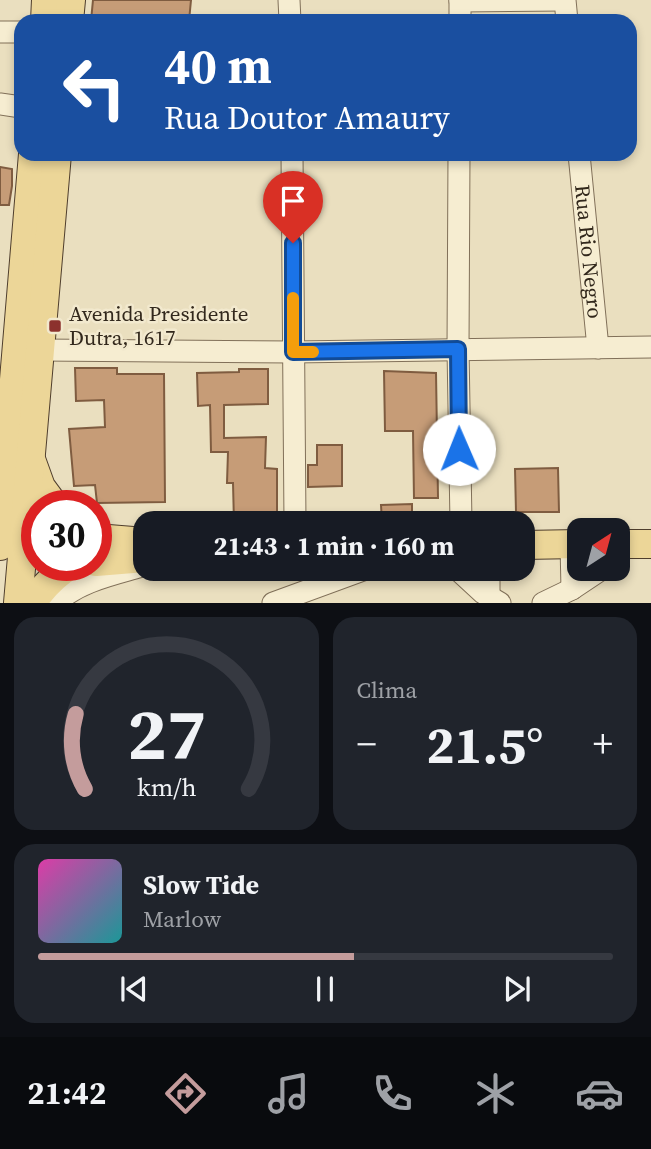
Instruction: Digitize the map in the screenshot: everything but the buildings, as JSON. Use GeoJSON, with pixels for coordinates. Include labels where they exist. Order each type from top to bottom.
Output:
{"type":"FeatureCollection","features":[{"type":"Feature","properties":{"kind":"main road"},"geometry":{"type":"LineString","coordinates":[[18,603],[19,341],[32,161]]}},
{"type":"Feature","properties":{"kind":"main road"},"geometry":{"type":"LineString","coordinates":[[17,549],[30,455],[19,341],[56,161]]}},
{"type":"Feature","properties":{"kind":"main road"},"geometry":{"type":"LineString","coordinates":[[30,455],[43,490]]}},
{"type":"Feature","properties":{"kind":"main road"},"geometry":{"type":"LineString","coordinates":[[112,543],[133,542]]}},
{"type":"Feature","properties":{"kind":"main road"},"geometry":{"type":"LineString","coordinates":[[535,545],[567,544]]}},
{"type":"Feature","properties":{"kind":"main road"},"geometry":{"type":"LineString","coordinates":[[112,547],[133,554]]}},
{"type":"Feature","properties":{"kind":"main road"},"geometry":{"type":"LineString","coordinates":[[32,603],[49,581]]}},
{"type":"Feature","properties":{"kind":"street"},"geometry":{"type":"LineString","coordinates":[[460,7],[564,0]]}},
{"type":"Feature","properties":{"kind":"street"},"geometry":{"type":"LineString","coordinates":[[292,161],[295,511]]}},
{"type":"Feature","properties":{"kind":"street"},"geometry":{"type":"LineString","coordinates":[[459,161],[461,511]]}},
{"type":"Feature","properties":{"kind":"street","name":"Rua Rio Negro"},"geometry":{"type":"LineString","coordinates":[[580,161],[598,348]]}},
{"type":"Feature","properties":{"kind":"street"},"geometry":{"type":"LineString","coordinates":[[19,341],[293,352],[651,348]]}},
{"type":"Feature","properties":{"kind":"street"},"geometry":{"type":"LineString","coordinates":[[56,603],[66,593],[79,587],[133,569]]}},
{"type":"Feature","properties":{"kind":"street"},"geometry":{"type":"LineString","coordinates":[[273,603],[333,581]]}},
{"type":"Feature","properties":{"kind":"street"},"geometry":{"type":"LineString","coordinates":[[472,581],[495,600]]}},
{"type":"Feature","properties":{"kind":"street"},"geometry":{"type":"LineString","coordinates":[[491,581],[495,600]]}},
{"type":"Feature","properties":{"kind":"street"},"geometry":{"type":"LineString","coordinates":[[572,589],[573,581]]}},
{"type":"Feature","properties":{"kind":"street"},"geometry":{"type":"LineString","coordinates":[[543,603],[584,581]]}},
{"type":"Feature","properties":{"kind":"slow traffic"},"geometry":{"type":"LineString","coordinates":[[293,298],[293,352],[313,352]]}},
{"type":"Feature","properties":{"kind":"place","name":"Avenida Presidente Dutra, 1617"},"geometry":{"type":"Point","coordinates":[55,326]}},
{"type":"Feature","properties":{"kind":"route"},"geometry":{"type":"LineString","coordinates":[[293,243],[293,352],[458,349],[459,449]]}}]}
